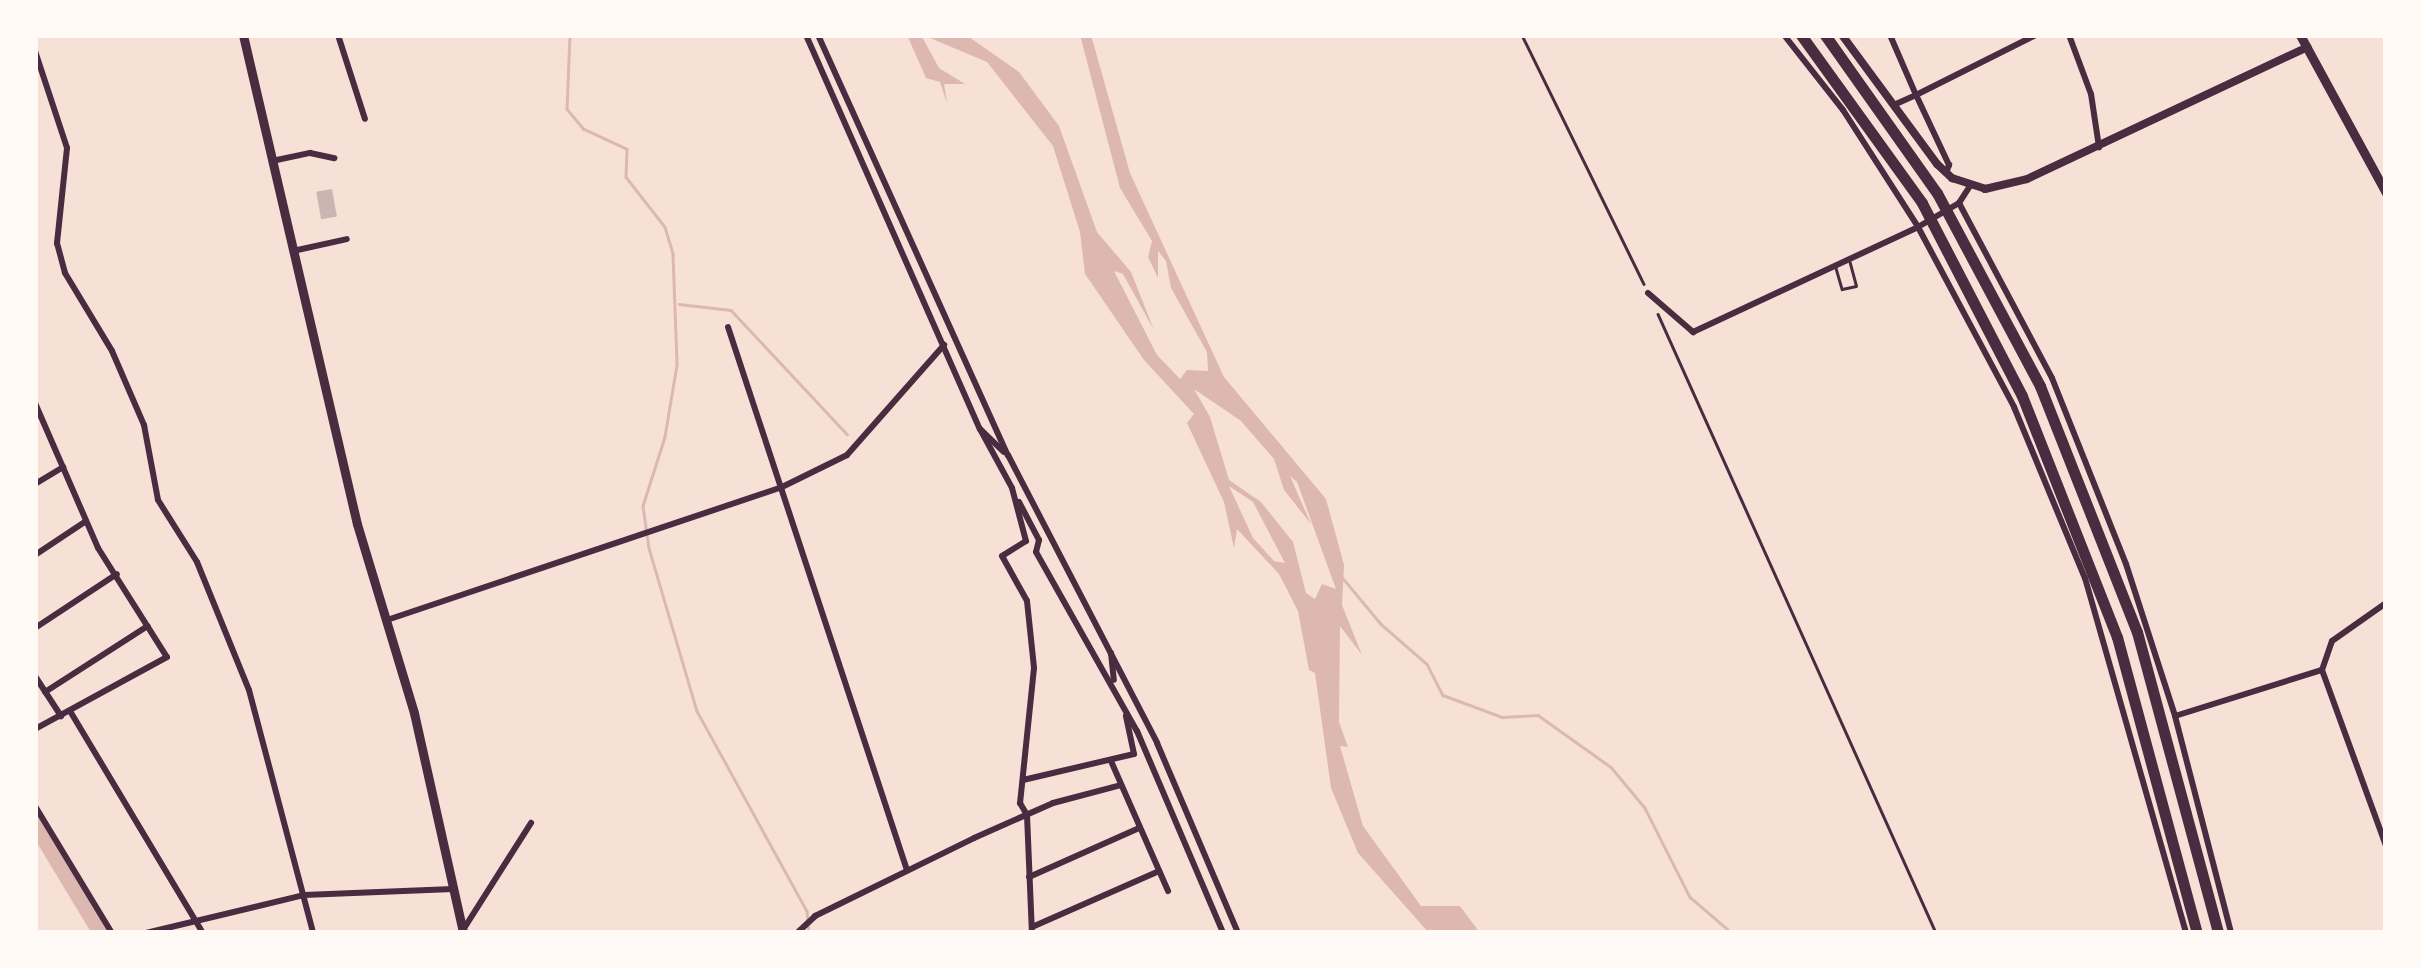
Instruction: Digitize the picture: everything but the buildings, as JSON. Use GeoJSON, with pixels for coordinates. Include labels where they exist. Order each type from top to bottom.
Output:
{"type":"FeatureCollection","features":[{"type":"Feature","properties":{"kind":"highway"},"geometry":{"type":"LineString","coordinates":[[1801,35],[1922,203],[2022,396],[2118,637],[2198,933]]}},
{"type":"Feature","properties":{"kind":"highway"},"geometry":{"type":"LineString","coordinates":[[1825,35],[1938,194],[2040,386],[2136,632],[2218,933]]}},
{"type":"Feature","properties":{"kind":"main road"},"geometry":{"type":"LineString","coordinates":[[242,35],[356,524],[387,620],[463,931]]}},
{"type":"Feature","properties":{"kind":"main road"},"geometry":{"type":"LineString","coordinates":[[2300,35],[2386,193]]}},
{"type":"Feature","properties":{"kind":"street"},"geometry":{"type":"LineString","coordinates":[[338,35],[365,119]]}},
{"type":"Feature","properties":{"kind":"street"},"geometry":{"type":"LineString","coordinates":[[806,35],[980,429],[1039,540],[1036,552],[1118,694],[1224,933]]}},
{"type":"Feature","properties":{"kind":"street"},"geometry":{"type":"LineString","coordinates":[[818,35],[1008,456],[1111,652],[1238,933]]}},
{"type":"Feature","properties":{"kind":"street"},"geometry":{"type":"LineString","coordinates":[[1784,35],[1843,110],[1918,227],[2014,407],[2085,578],[2186,933]]}},
{"type":"Feature","properties":{"kind":"street"},"geometry":{"type":"LineString","coordinates":[[1842,35],[1946,173],[1970,186],[2005,188],[2307,47]]}},
{"type":"Feature","properties":{"kind":"street"},"geometry":{"type":"LineString","coordinates":[[1890,35],[1950,166],[1946,173]]}},
{"type":"Feature","properties":{"kind":"street"},"geometry":{"type":"LineString","coordinates":[[1896,104],[2036,35]]}},
{"type":"Feature","properties":{"kind":"street"},"geometry":{"type":"LineString","coordinates":[[2069,35],[2091,94],[2099,146]]}},
{"type":"Feature","properties":{"kind":"street"},"geometry":{"type":"LineString","coordinates":[[35,50],[66,148],[58,242],[65,273],[112,351],[144,426],[158,500],[198,562],[249,690],[314,933]]}},
{"type":"Feature","properties":{"kind":"street"},"geometry":{"type":"LineString","coordinates":[[271,161],[310,153],[334,158]]}},
{"type":"Feature","properties":{"kind":"street"},"geometry":{"type":"LineString","coordinates":[[1648,293],[1693,332],[1918,227],[1959,203],[1970,186]]}},
{"type":"Feature","properties":{"kind":"street"},"geometry":{"type":"LineString","coordinates":[[1959,203],[2052,378],[2126,564],[2174,716],[2231,933]]}},
{"type":"Feature","properties":{"kind":"street"},"geometry":{"type":"LineString","coordinates":[[292,251],[347,239]]}},
{"type":"Feature","properties":{"kind":"street"},"geometry":{"type":"LineString","coordinates":[[728,327],[908,870]]}},
{"type":"Feature","properties":{"kind":"street"},"geometry":{"type":"LineString","coordinates":[[387,620],[782,487],[847,455],[944,346]]}},
{"type":"Feature","properties":{"kind":"street"},"geometry":{"type":"LineString","coordinates":[[35,728],[162,665],[167,657],[86,521],[36,409]]}},
{"type":"Feature","properties":{"kind":"street"},"geometry":{"type":"LineString","coordinates":[[980,429],[1008,456]]}},
{"type":"Feature","properties":{"kind":"street"},"geometry":{"type":"LineString","coordinates":[[35,484],[63,467]]}},
{"type":"Feature","properties":{"kind":"street"},"geometry":{"type":"LineString","coordinates":[[1012,488],[1026,541],[1002,556],[1027,600],[1034,668],[1020,803],[1027,814],[1032,930],[1158,871]]}},
{"type":"Feature","properties":{"kind":"street"},"geometry":{"type":"LineString","coordinates":[[35,554],[86,521]]}},
{"type":"Feature","properties":{"kind":"street"},"geometry":{"type":"LineString","coordinates":[[35,628],[116,574]]}},
{"type":"Feature","properties":{"kind":"street"},"geometry":{"type":"LineString","coordinates":[[2386,604],[2332,642],[2322,670],[2386,846]]}},
{"type":"Feature","properties":{"kind":"street"},"geometry":{"type":"LineString","coordinates":[[45,692],[148,626]]}},
{"type":"Feature","properties":{"kind":"street"},"geometry":{"type":"LineString","coordinates":[[1023,780],[1111,761],[1136,748],[1118,694],[1111,652]]}},
{"type":"Feature","properties":{"kind":"street"},"geometry":{"type":"LineString","coordinates":[[2174,716],[2322,670]]}},
{"type":"Feature","properties":{"kind":"street"},"geometry":{"type":"LineString","coordinates":[[35,676],[60,716]]}},
{"type":"Feature","properties":{"kind":"street"},"geometry":{"type":"LineString","coordinates":[[70,711],[203,933]]}},
{"type":"Feature","properties":{"kind":"street"},"geometry":{"type":"LineString","coordinates":[[1111,761],[1168,892]]}},
{"type":"Feature","properties":{"kind":"street"},"geometry":{"type":"LineString","coordinates":[[797,933],[815,916],[1027,814],[1121,784]]}},
{"type":"Feature","properties":{"kind":"street"},"geometry":{"type":"LineString","coordinates":[[35,806],[112,933]]}},
{"type":"Feature","properties":{"kind":"street"},"geometry":{"type":"LineString","coordinates":[[463,931],[531,823]]}},
{"type":"Feature","properties":{"kind":"street"},"geometry":{"type":"LineString","coordinates":[[1030,877],[1139,828]]}},
{"type":"Feature","properties":{"kind":"street"},"geometry":{"type":"LineString","coordinates":[[146,933],[304,894],[454,890]]}},
{"type":"Feature","properties":{"kind":"lane"},"geometry":{"type":"LineString","coordinates":[[1836,268],[1842,289],[1856,286],[1850,261]]}},
{"type":"Feature","properties":{"kind":"path"},"geometry":{"type":"LineString","coordinates":[[1522,35],[1648,293],[1936,933]]}},
{"type":"Feature","properties":{"kind":"shaded area"},"geometry":{"type":"Polygon","coordinates":[[[907,35],[921,35],[939,68],[965,84],[944,84],[947,103],[940,82],[926,78],[907,35]]]}},
{"type":"Feature","properties":{"kind":"shaded area"},"geometry":{"type":"Polygon","coordinates":[[[923,35],[966,35],[1019,72],[1059,126],[1097,232],[1131,272],[1154,330],[1123,274],[1114,271],[1157,355],[1180,379],[1187,370],[1208,371],[1207,352],[1171,288],[1166,261],[1158,251],[1158,278],[1148,257],[1152,241],[1120,188],[1080,35],[1091,35],[1130,173],[1224,377],[1326,499],[1344,565],[1342,605],[1362,655],[1340,626],[1339,722],[1348,747],[1340,746],[1363,826],[1421,906],[1460,906],[1480,933],[1429,933],[1358,853],[1331,788],[1315,673],[1309,670],[1298,611],[1279,574],[1237,529],[1234,548],[1224,502],[1187,423],[1194,414],[1144,360],[1085,274],[1080,232],[1053,146],[987,62],[923,35]],[[1194,389],[1210,417],[1229,480],[1261,502],[1293,542],[1306,593],[1315,599],[1322,584],[1336,589],[1297,482],[1290,476],[1311,524],[1284,490],[1274,459],[1241,421],[1194,389]],[[1229,486],[1253,538],[1274,561],[1285,563],[1253,502],[1229,486]]]}},
{"type":"Feature","properties":{"kind":"waterway"},"geometry":{"type":"LineString","coordinates":[[570,35],[567,109],[584,129],[627,149],[626,177],[665,227],[673,254],[677,365],[665,437],[643,506],[649,548],[697,711],[807,911],[809,933]]}},
{"type":"Feature","properties":{"kind":"waterway"},"geometry":{"type":"LineString","coordinates":[[679,304],[731,310],[847,434]]}},
{"type":"Feature","properties":{"kind":"waterway"},"geometry":{"type":"LineString","coordinates":[[1342,577],[1381,624],[1427,664],[1443,695],[1502,717],[1538,715],[1611,767],[1645,808],[1690,897],[1732,933]]}},
{"type":"Feature","properties":{"kind":"waterway"},"geometry":{"type":"LineString","coordinates":[[35,822],[102,933]]}}]}
